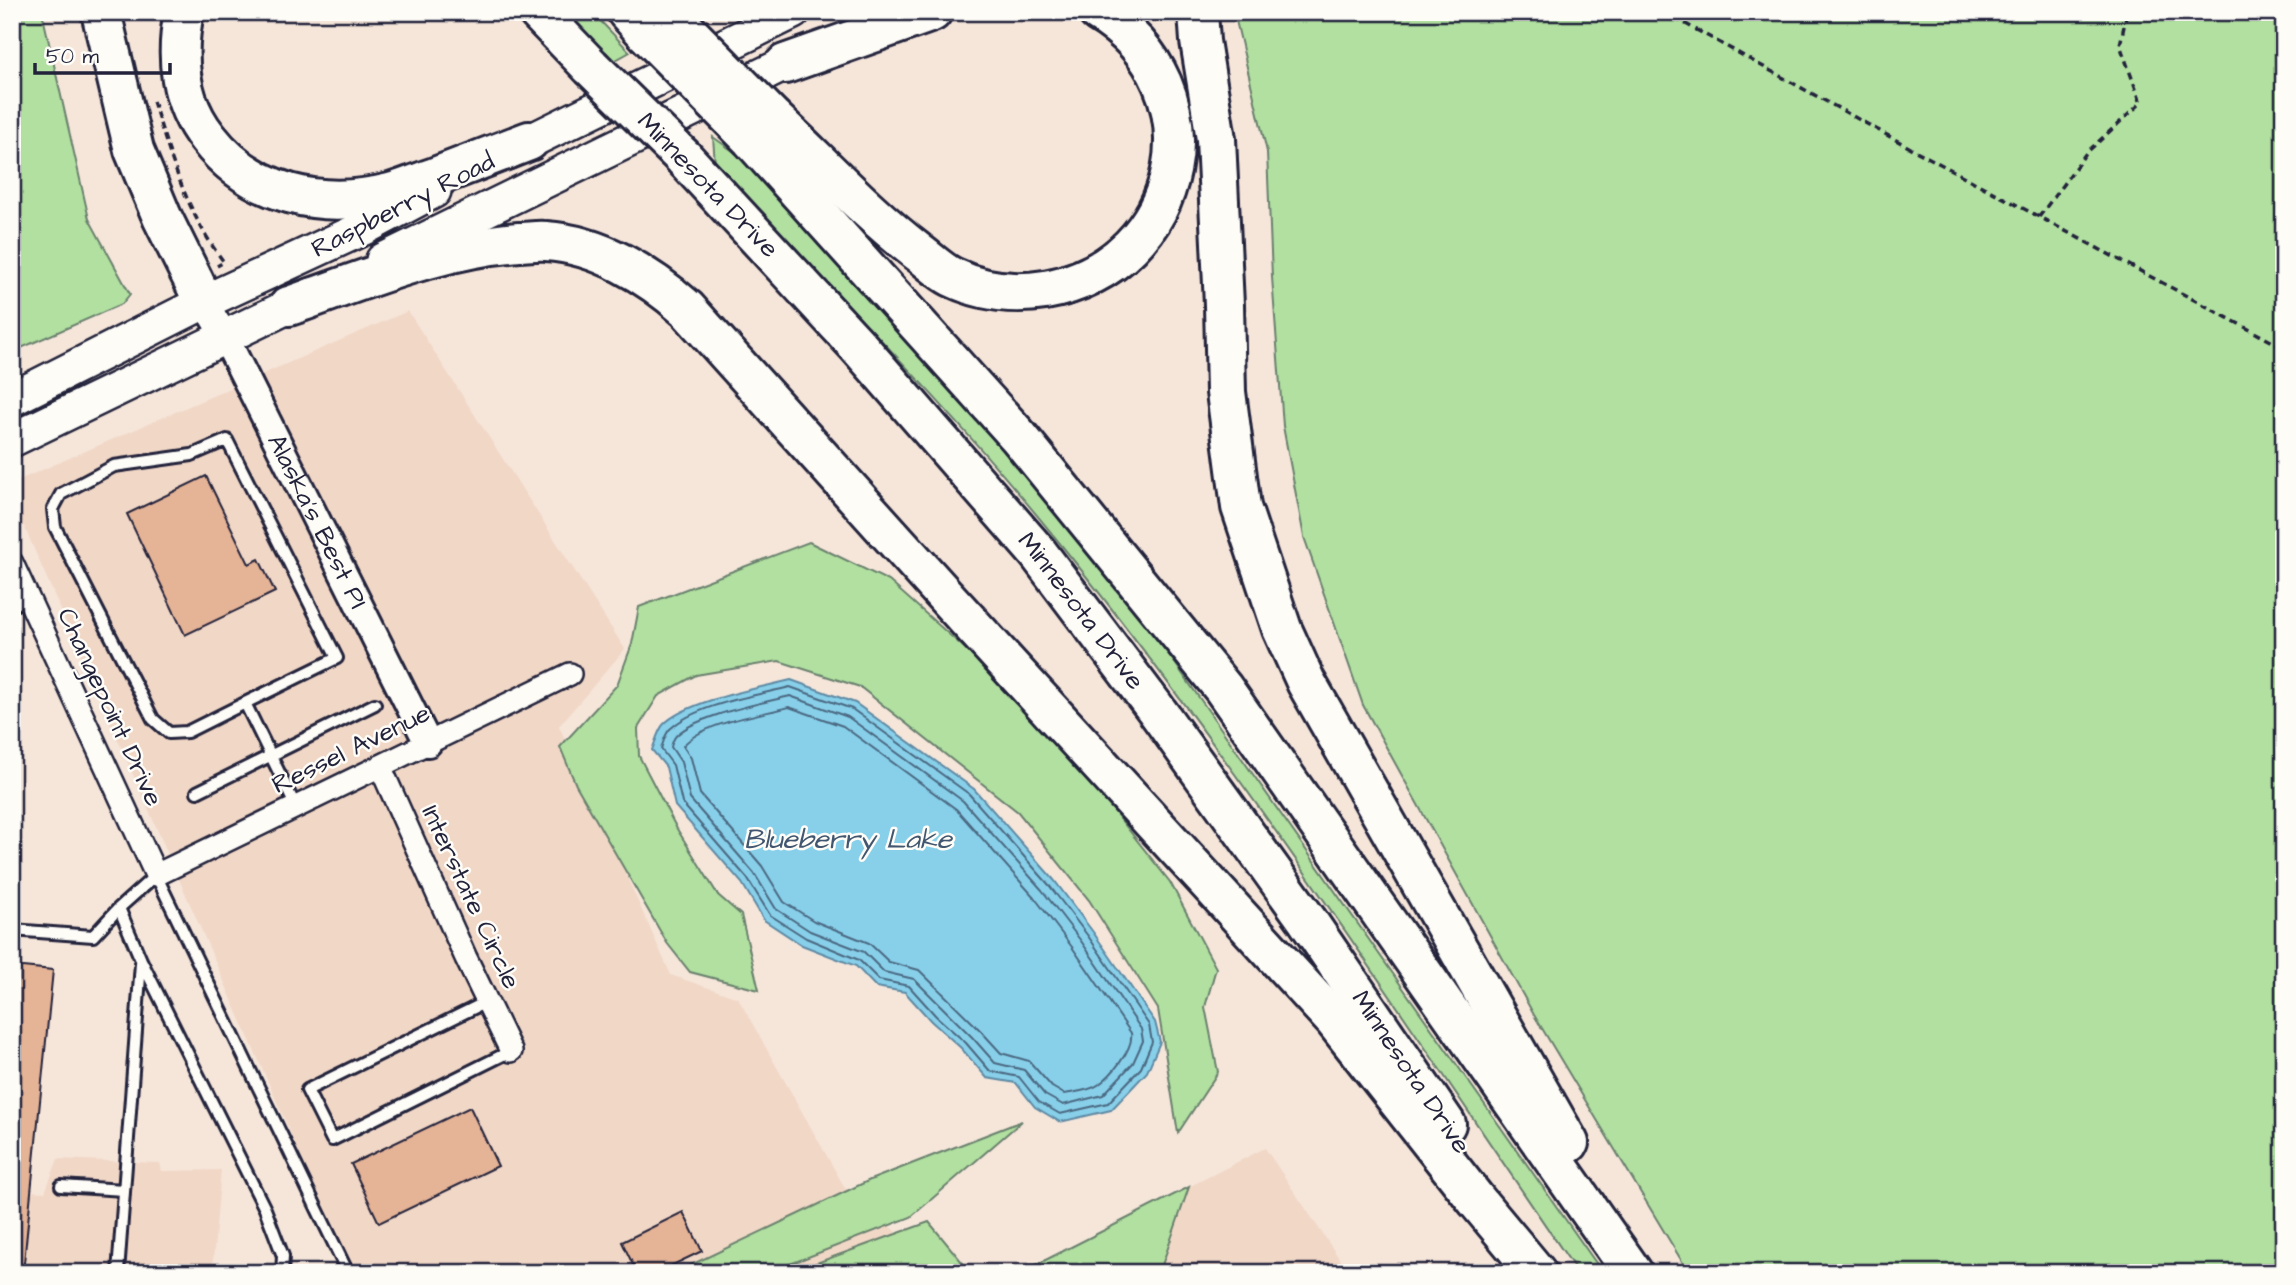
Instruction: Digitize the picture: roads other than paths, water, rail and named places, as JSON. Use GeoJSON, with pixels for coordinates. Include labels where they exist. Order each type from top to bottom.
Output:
{"type":"FeatureCollection","features":[{"type":"Feature","properties":{"kind":"highway"},"geometry":{"type":"LineString","coordinates":[[101,12],[134,150],[162,217],[204,302]]}},
{"type":"Feature","properties":{"kind":"highway"},"geometry":{"type":"LineString","coordinates":[[184,12],[178,52],[181,79],[202,131],[218,152],[237,169],[274,189],[314,199],[332,200],[390,193],[529,141]]}},
{"type":"Feature","properties":{"kind":"highway","name":"Minnesota Drive"},"geometry":{"type":"LineString","coordinates":[[527,12],[550,24],[683,157],[858,346],[1038,553],[1155,708],[1300,910],[1546,1273]]}},
{"type":"Feature","properties":{"kind":"highway"},"geometry":{"type":"LineString","coordinates":[[785,64],[932,12]]}},
{"type":"Feature","properties":{"kind":"highway"},"geometry":{"type":"LineString","coordinates":[[762,128],[949,276],[976,287],[1009,292],[1063,287],[1088,278],[1105,268],[1142,235],[1159,209],[1167,189],[1175,142],[1173,117],[1166,92],[1154,68],[1137,43],[1116,23],[1098,12]]}},
{"type":"Feature","properties":{"kind":"highway"},"geometry":{"type":"LineString","coordinates":[[654,19],[762,128],[1223,688],[1632,1272]]}},
{"type":"Feature","properties":{"kind":"highway"},"geometry":{"type":"LineString","coordinates":[[1195,22],[1216,139],[1226,392],[1241,507],[1264,578],[1282,629],[1306,682],[1586,1172],[1632,1272]]}},
{"type":"Feature","properties":{"kind":"highway"},"geometry":{"type":"LineString","coordinates":[[289,306],[457,251],[546,241],[577,247],[608,258],[634,269],[661,286],[687,309],[1335,1021],[1537,1273]]}},
{"type":"Feature","properties":{"kind":"main road","name":"Raspberry Road"},"geometry":{"type":"LineString","coordinates":[[12,399],[204,302],[368,226],[529,141],[793,12]]}},
{"type":"Feature","properties":{"kind":"main road","name":"Raspberry Road"},"geometry":{"type":"LineString","coordinates":[[12,440],[785,64]]}},
{"type":"Feature","properties":{"kind":"main road"},"geometry":{"type":"LineString","coordinates":[[204,302],[236,316],[289,306]]}},
{"type":"Feature","properties":{"kind":"street","name":"Alaska's Best PI"},"geometry":{"type":"LineString","coordinates":[[204,302],[225,337],[428,743]]}},
{"type":"Feature","properties":{"kind":"street","name":"Changepoint Drive"},"geometry":{"type":"LineString","coordinates":[[12,563],[20,602],[156,874]]}},
{"type":"Feature","properties":{"kind":"street","name":"Ressel Avenue"},"geometry":{"type":"LineString","coordinates":[[156,874],[570,674]]}},
{"type":"Feature","properties":{"kind":"street","name":"Interstate Circle"},"geometry":{"type":"LineString","coordinates":[[380,766],[511,1051]]}},
{"type":"Feature","properties":{"kind":"lane"},"geometry":{"type":"LineString","coordinates":[[227,440],[337,658],[245,703],[187,732],[169,733],[153,719],[55,527],[53,509],[61,494],[114,466],[192,455],[227,440]]}},
{"type":"Feature","properties":{"kind":"lane"},"geometry":{"type":"LineString","coordinates":[[245,703],[296,807]]}},
{"type":"Feature","properties":{"kind":"lane"},"geometry":{"type":"LineString","coordinates":[[197,792],[375,704]]}},
{"type":"Feature","properties":{"kind":"lane"},"geometry":{"type":"LineString","coordinates":[[12,930],[93,936],[156,874],[348,1273]]}},
{"type":"Feature","properties":{"kind":"lane"},"geometry":{"type":"LineString","coordinates":[[119,908],[141,960],[265,1209],[283,1256],[282,1273]]}},
{"type":"Feature","properties":{"kind":"lane"},"geometry":{"type":"LineString","coordinates":[[118,1273],[141,960]]}},
{"type":"Feature","properties":{"kind":"lane"},"geometry":{"type":"LineString","coordinates":[[488,1001],[307,1090],[332,1140],[511,1051]]}},
{"type":"Feature","properties":{"kind":"lane"},"geometry":{"type":"LineString","coordinates":[[61,1186],[124,1190]]}},
{"type":"Feature","properties":{"kind":"water","name":"Blueberry Lake"},"geometry":{"type":"Polygon","coordinates":[[[791,680],[855,703],[974,789],[1054,880],[1093,932],[1155,1022],[1160,1042],[1147,1072],[1111,1110],[1060,1122],[1035,1107],[1016,1083],[987,1078],[905,992],[876,987],[856,966],[802,945],[764,920],[742,883],[675,806],[666,767],[652,750],[663,725],[705,702],[791,680]]]}}]}
